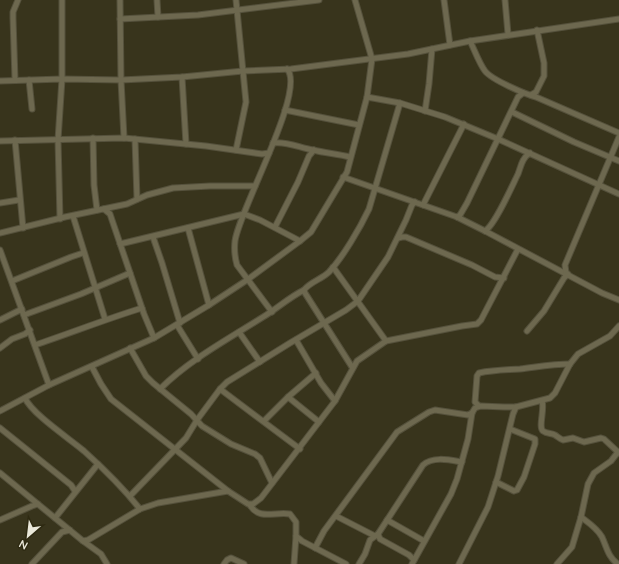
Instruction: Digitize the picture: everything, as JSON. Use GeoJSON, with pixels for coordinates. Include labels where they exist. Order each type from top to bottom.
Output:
{"type":"FeatureCollection","features":[{"type":"Feature","properties":{"kind":"street"},"geometry":{"type":"LineString","coordinates":[[15,80],[13,12],[18,0]]}},
{"type":"Feature","properties":{"kind":"street"},"geometry":{"type":"LineString","coordinates":[[60,219],[58,140],[62,79],[62,0]]}},
{"type":"Feature","properties":{"kind":"street"},"geometry":{"type":"LineString","coordinates":[[120,0],[121,80],[124,138]]}},
{"type":"Feature","properties":{"kind":"street"},"geometry":{"type":"LineString","coordinates":[[157,0],[158,17]]}},
{"type":"Feature","properties":{"kind":"street"},"geometry":{"type":"LineString","coordinates":[[236,0],[246,102],[236,150]]}},
{"type":"Feature","properties":{"kind":"street"},"geometry":{"type":"LineString","coordinates":[[120,19],[198,15],[319,0]]}},
{"type":"Feature","properties":{"kind":"street"},"geometry":{"type":"LineString","coordinates":[[0,411],[25,400],[49,385],[154,338],[247,280],[311,232],[344,177],[366,97],[372,59],[355,0]]}},
{"type":"Feature","properties":{"kind":"street"},"geometry":{"type":"LineString","coordinates":[[444,0],[450,45]]}},
{"type":"Feature","properties":{"kind":"street"},"geometry":{"type":"LineString","coordinates":[[504,0],[508,34]]}},
{"type":"Feature","properties":{"kind":"street"},"geometry":{"type":"LineString","coordinates":[[0,81],[62,79],[121,80],[287,69],[372,59],[508,34],[619,19]]}},
{"type":"Feature","properties":{"kind":"street"},"geometry":{"type":"LineString","coordinates":[[457,217],[460,215],[467,203],[518,97],[526,94],[535,94],[544,76],[544,63],[537,30]]}},
{"type":"Feature","properties":{"kind":"street"},"geometry":{"type":"LineString","coordinates":[[470,41],[486,73],[493,78],[526,94],[619,133]]}},
{"type":"Feature","properties":{"kind":"street"},"geometry":{"type":"LineString","coordinates":[[425,111],[432,49]]}},
{"type":"Feature","properties":{"kind":"street"},"geometry":{"type":"LineString","coordinates":[[272,312],[238,266],[235,240],[285,110],[291,86],[290,72],[287,69]]}},
{"type":"Feature","properties":{"kind":"street"},"geometry":{"type":"LineString","coordinates":[[182,77],[186,144]]}},
{"type":"Feature","properties":{"kind":"street"},"geometry":{"type":"LineString","coordinates":[[29,80],[32,109]]}},
{"type":"Feature","properties":{"kind":"street"},"geometry":{"type":"LineString","coordinates":[[366,97],[400,103],[464,124],[618,192]]}},
{"type":"Feature","properties":{"kind":"street"},"geometry":{"type":"LineString","coordinates":[[160,390],[178,372],[272,312],[286,300],[326,275],[333,267],[363,223],[369,209],[400,103]]}},
{"type":"Feature","properties":{"kind":"street"},"geometry":{"type":"LineString","coordinates":[[285,110],[359,125]]}},
{"type":"Feature","properties":{"kind":"street"},"geometry":{"type":"LineString","coordinates":[[512,112],[619,161]]}},
{"type":"Feature","properties":{"kind":"street"},"geometry":{"type":"LineString","coordinates":[[423,205],[464,124]]}},
{"type":"Feature","properties":{"kind":"street"},"geometry":{"type":"LineString","coordinates":[[527,331],[544,311],[567,274],[565,265],[619,136]]}},
{"type":"Feature","properties":{"kind":"street"},"geometry":{"type":"LineString","coordinates":[[93,138],[94,185],[97,210]]}},
{"type":"Feature","properties":{"kind":"street"},"geometry":{"type":"LineString","coordinates":[[0,141],[124,138],[262,154],[269,153]]}},
{"type":"Feature","properties":{"kind":"street"},"geometry":{"type":"LineString","coordinates":[[135,139],[136,199]]}},
{"type":"Feature","properties":{"kind":"street"},"geometry":{"type":"LineString","coordinates":[[14,140],[23,228]]}},
{"type":"Feature","properties":{"kind":"street"},"geometry":{"type":"LineString","coordinates":[[273,144],[281,142],[314,150],[350,156]]}},
{"type":"Feature","properties":{"kind":"street"},"geometry":{"type":"LineString","coordinates":[[275,227],[298,182],[309,156],[314,150]]}},
{"type":"Feature","properties":{"kind":"street"},"geometry":{"type":"LineString","coordinates":[[485,231],[490,227],[500,210],[522,161],[530,153]]}},
{"type":"Feature","properties":{"kind":"street"},"geometry":{"type":"LineString","coordinates":[[344,177],[457,217],[602,293],[619,300]]}},
{"type":"Feature","properties":{"kind":"street"},"geometry":{"type":"LineString","coordinates":[[0,233],[127,204],[156,192],[173,188],[255,186]]}},
{"type":"Feature","properties":{"kind":"street"},"geometry":{"type":"LineString","coordinates":[[0,203],[19,200]]}},
{"type":"Feature","properties":{"kind":"street"},"geometry":{"type":"LineString","coordinates":[[130,496],[186,438],[197,420],[227,382],[346,310],[358,301],[388,257],[412,205],[415,202]]}},
{"type":"Feature","properties":{"kind":"street"},"geometry":{"type":"LineString","coordinates":[[104,209],[110,214],[142,308],[154,338]]}},
{"type":"Feature","properties":{"kind":"street"},"geometry":{"type":"LineString","coordinates":[[120,244],[244,214],[250,215],[275,227],[300,241]]}},
{"type":"Feature","properties":{"kind":"street"},"geometry":{"type":"LineString","coordinates":[[73,216],[83,253],[105,319]]}},
{"type":"Feature","properties":{"kind":"street"},"geometry":{"type":"LineString","coordinates":[[188,228],[209,305]]}},
{"type":"Feature","properties":{"kind":"street"},"geometry":{"type":"LineString","coordinates":[[398,238],[402,236],[406,237],[472,266],[495,278],[504,278]]}},
{"type":"Feature","properties":{"kind":"street"},"geometry":{"type":"LineString","coordinates":[[153,237],[162,263],[178,324],[198,359]]}},
{"type":"Feature","properties":{"kind":"street"},"geometry":{"type":"LineString","coordinates":[[250,505],[257,502],[300,449],[335,401],[352,367],[357,361],[365,354],[386,341],[477,324],[482,320],[518,248]]}},
{"type":"Feature","properties":{"kind":"street"},"geometry":{"type":"LineString","coordinates":[[0,250],[2,261],[12,280],[49,385]]}},
{"type":"Feature","properties":{"kind":"street"},"geometry":{"type":"LineString","coordinates":[[12,280],[83,253]]}},
{"type":"Feature","properties":{"kind":"street"},"geometry":{"type":"LineString","coordinates":[[333,267],[386,341]]}},
{"type":"Feature","properties":{"kind":"street"},"geometry":{"type":"LineString","coordinates":[[24,315],[81,294],[130,273]]}},
{"type":"Feature","properties":{"kind":"street"},"geometry":{"type":"LineString","coordinates":[[304,290],[352,367]]}},
{"type":"Feature","properties":{"kind":"street"},"geometry":{"type":"LineString","coordinates":[[35,344],[54,339],[105,319],[142,308]]}},
{"type":"Feature","properties":{"kind":"street"},"geometry":{"type":"LineString","coordinates":[[0,320],[22,309]]}},
{"type":"Feature","properties":{"kind":"street"},"geometry":{"type":"LineString","coordinates":[[413,562],[451,494],[462,462],[468,440],[472,413],[475,408],[479,406],[516,407],[550,398],[555,393],[570,364],[578,354],[603,341],[619,326]]}},
{"type":"Feature","properties":{"kind":"street"},"geometry":{"type":"LineString","coordinates":[[0,348],[6,343],[30,330]]}},
{"type":"Feature","properties":{"kind":"street"},"geometry":{"type":"LineString","coordinates":[[239,332],[260,362]]}},
{"type":"Feature","properties":{"kind":"street"},"geometry":{"type":"LineString","coordinates":[[296,340],[322,383],[335,401]]}},
{"type":"Feature","properties":{"kind":"street"},"geometry":{"type":"LineString","coordinates":[[130,348],[146,376],[202,426],[225,441],[255,454],[260,458],[272,483]]}},
{"type":"Feature","properties":{"kind":"street"},"geometry":{"type":"LineString","coordinates":[[479,406],[475,402],[477,376],[479,373],[557,364],[570,364]]}},
{"type":"Feature","properties":{"kind":"street"},"geometry":{"type":"LineString","coordinates":[[92,367],[100,384],[111,399],[228,491],[250,505],[256,512],[267,516],[290,514],[296,522],[294,564]]}},
{"type":"Feature","properties":{"kind":"street"},"geometry":{"type":"LineString","coordinates":[[264,422],[288,397],[316,373]]}},
{"type":"Feature","properties":{"kind":"street"},"geometry":{"type":"LineString","coordinates":[[220,389],[300,449]]}},
{"type":"Feature","properties":{"kind":"street"},"geometry":{"type":"LineString","coordinates":[[288,397],[319,422]]}},
{"type":"Feature","properties":{"kind":"street"},"geometry":{"type":"LineString","coordinates":[[25,400],[45,420],[98,464],[130,496],[140,509]]}},
{"type":"Feature","properties":{"kind":"street"},"geometry":{"type":"LineString","coordinates":[[542,401],[544,406],[541,418],[541,427],[543,431],[556,435],[563,440],[573,438],[584,442],[601,438],[604,439],[618,453],[611,461],[594,473],[588,484],[581,517],[572,547],[557,564]]}},
{"type":"Feature","properties":{"kind":"street"},"geometry":{"type":"LineString","coordinates":[[459,564],[488,507],[516,407]]}},
{"type":"Feature","properties":{"kind":"street"},"geometry":{"type":"LineString","coordinates":[[315,548],[324,531],[397,432],[429,412],[435,410],[468,415],[472,413]]}},
{"type":"Feature","properties":{"kind":"street"},"geometry":{"type":"LineString","coordinates":[[0,428],[71,485],[75,492]]}},
{"type":"Feature","properties":{"kind":"street"},"geometry":{"type":"LineString","coordinates":[[496,482],[514,492],[517,490],[524,477],[535,444],[535,439],[510,429]]}},
{"type":"Feature","properties":{"kind":"street"},"geometry":{"type":"LineString","coordinates":[[359,564],[365,554],[370,540],[376,535],[387,520],[425,462],[437,459],[462,462]]}},
{"type":"Feature","properties":{"kind":"street"},"geometry":{"type":"LineString","coordinates":[[55,518],[98,464]]}},
{"type":"Feature","properties":{"kind":"street"},"geometry":{"type":"LineString","coordinates":[[1,474],[101,554],[107,564]]}},
{"type":"Feature","properties":{"kind":"street"},"geometry":{"type":"LineString","coordinates":[[220,492],[223,487]]}},
{"type":"Feature","properties":{"kind":"street"},"geometry":{"type":"LineString","coordinates":[[83,541],[88,540],[140,509],[158,503],[228,491]]}},
{"type":"Feature","properties":{"kind":"street"},"geometry":{"type":"LineString","coordinates":[[0,520],[38,504]]}},
{"type":"Feature","properties":{"kind":"street"},"geometry":{"type":"LineString","coordinates":[[336,516],[376,535],[380,539],[409,555],[413,562]]}},
{"type":"Feature","properties":{"kind":"street"},"geometry":{"type":"LineString","coordinates":[[581,517],[591,524],[602,537],[609,556],[618,564]]}},
{"type":"Feature","properties":{"kind":"street"},"geometry":{"type":"LineString","coordinates":[[387,520],[424,541]]}},
{"type":"Feature","properties":{"kind":"street"},"geometry":{"type":"LineString","coordinates":[[32,564],[62,532],[70,530]]}},
{"type":"Feature","properties":{"kind":"street"},"geometry":{"type":"LineString","coordinates":[[296,536],[302,541],[346,564]]}},
{"type":"Feature","properties":{"kind":"street"},"geometry":{"type":"LineString","coordinates":[[224,564],[231,558],[244,564]]}}]}
